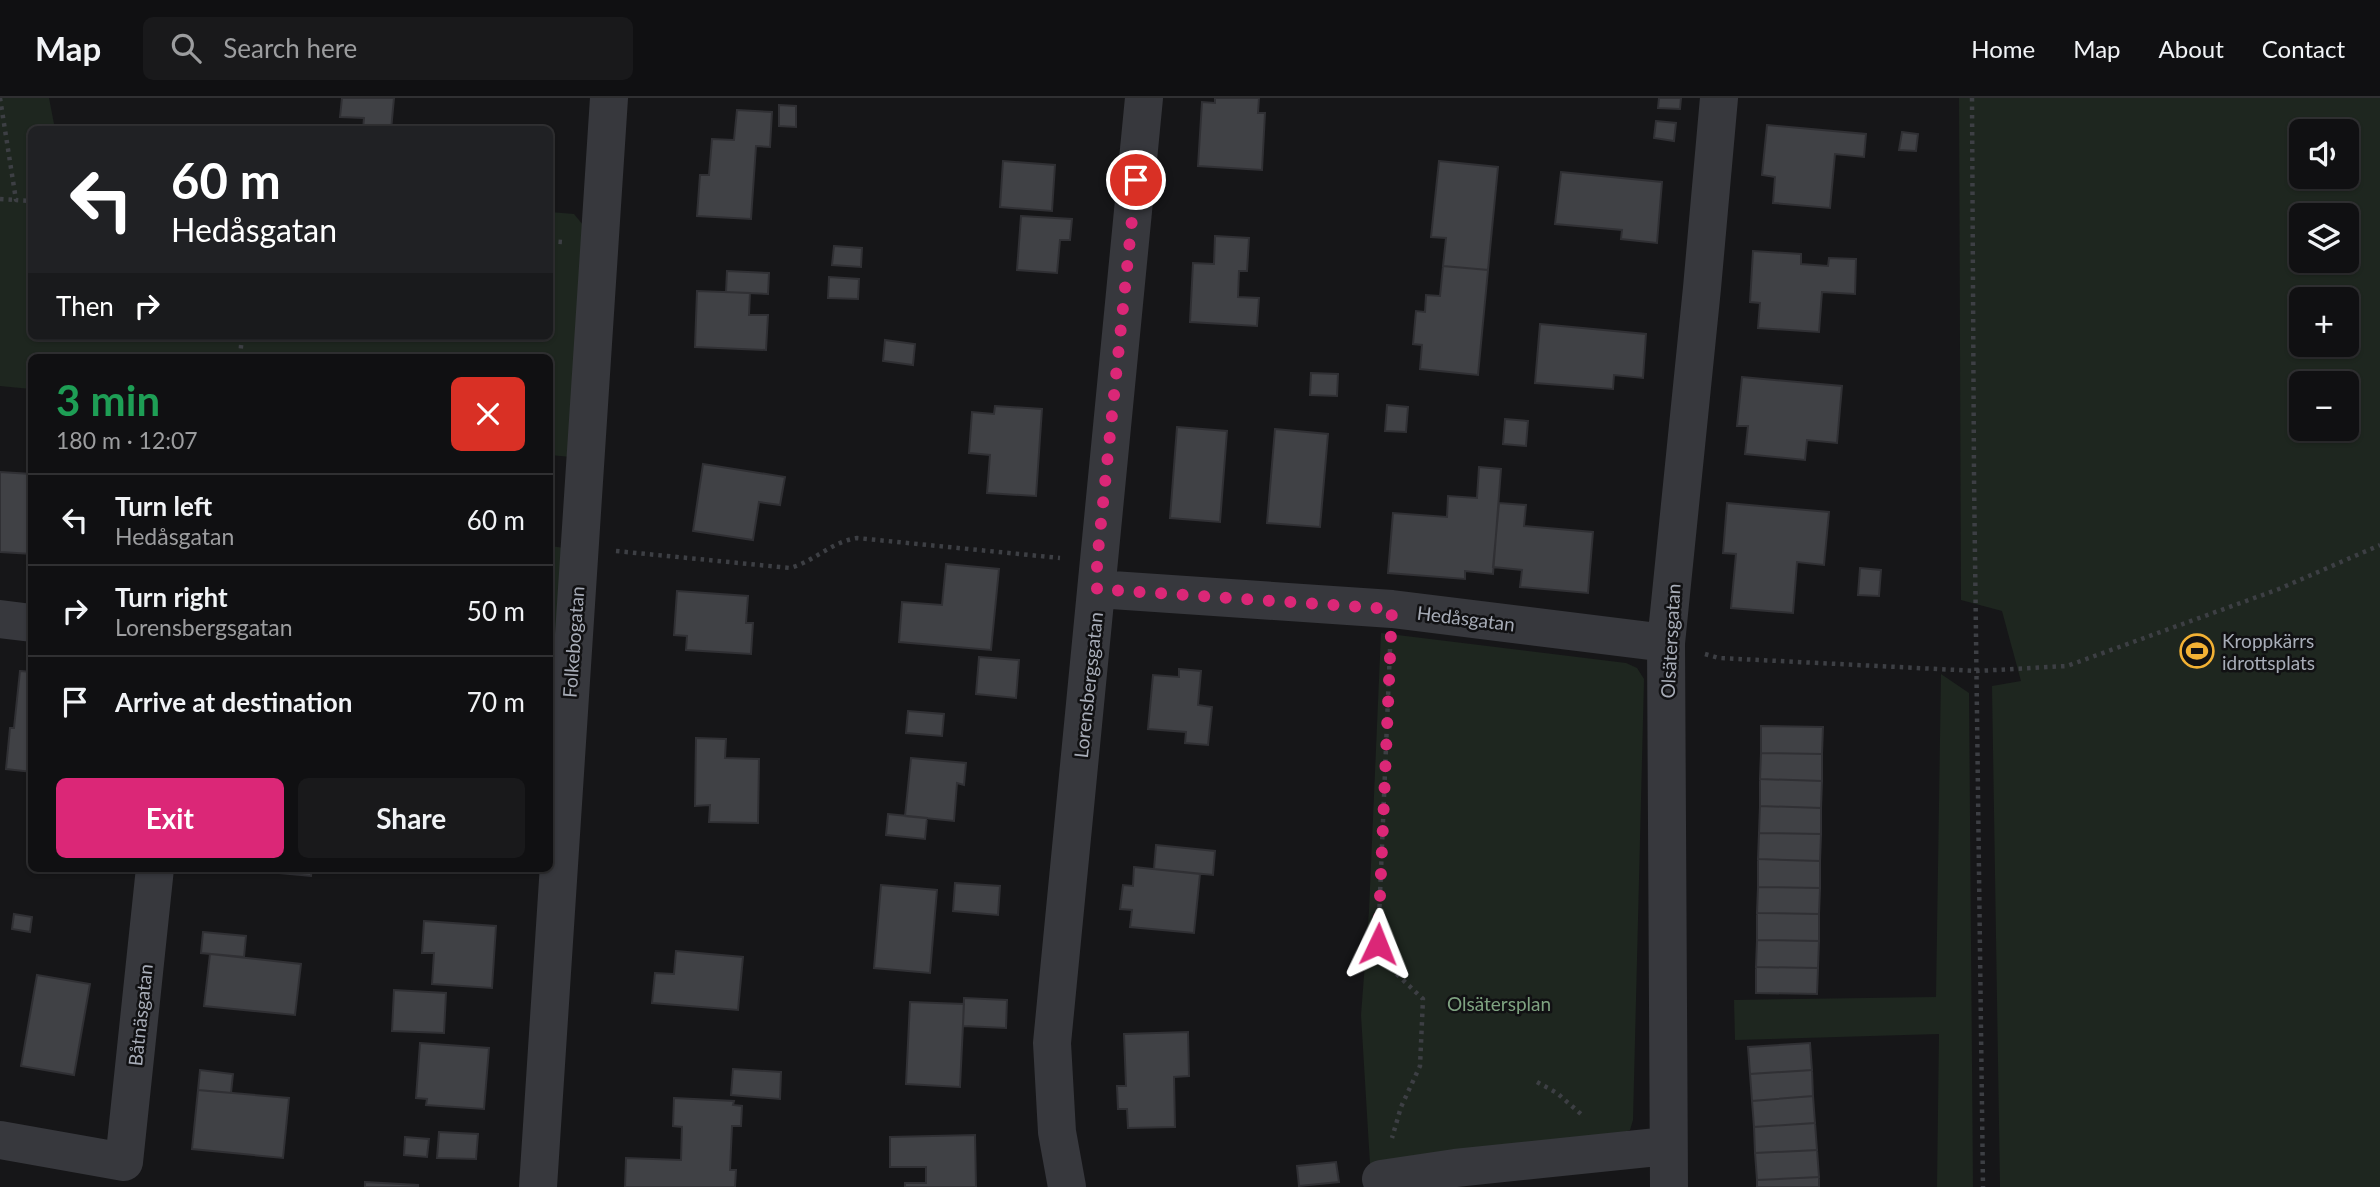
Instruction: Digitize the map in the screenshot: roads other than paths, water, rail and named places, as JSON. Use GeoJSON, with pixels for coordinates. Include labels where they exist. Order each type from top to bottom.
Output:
{"type":"FeatureCollection","features":[{"type":"Feature","properties":{"kind":"street","name":"Folkebogatan"},"geometry":{"type":"LineString","coordinates":[[538,1187],[609,98]]}},
{"type":"Feature","properties":{"kind":"street","name":"Lorensbergsgatan"},"geometry":{"type":"LineString","coordinates":[[1067,1187],[1057,1132],[1052,1043],[1144,98]]}},
{"type":"Feature","properties":{"kind":"street","name":"Olsätersgatan"},"geometry":{"type":"LineString","coordinates":[[1669,1187],[1666,643],[1702,288],[1718,98]]}},
{"type":"Feature","properties":{"kind":"street","name":"Hedåsgatan"},"geometry":{"type":"LineString","coordinates":[[1097,575],[1666,643]]}},
{"type":"Feature","properties":{"kind":"street"},"geometry":{"type":"LineString","coordinates":[[0,619],[28,622]]}},
{"type":"Feature","properties":{"kind":"street","name":"Båtnäsgatan"},"geometry":{"type":"LineString","coordinates":[[0,1140],[124,1162],[155,872]]}},
{"type":"Feature","properties":{"kind":"street"},"geometry":{"type":"LineString","coordinates":[[1381,1179],[1455,1168],[1668,1146]]}},
{"type":"Feature","properties":{"kind":"place","name":"Kroppkärrs idrottsplats"},"geometry":{"type":"Point","coordinates":[2197,651]}},
{"type":"Feature","properties":{"kind":"park label","name":"Olsätersplan"},"geometry":{"type":"Point","coordinates":[1499,1003]}}]}
